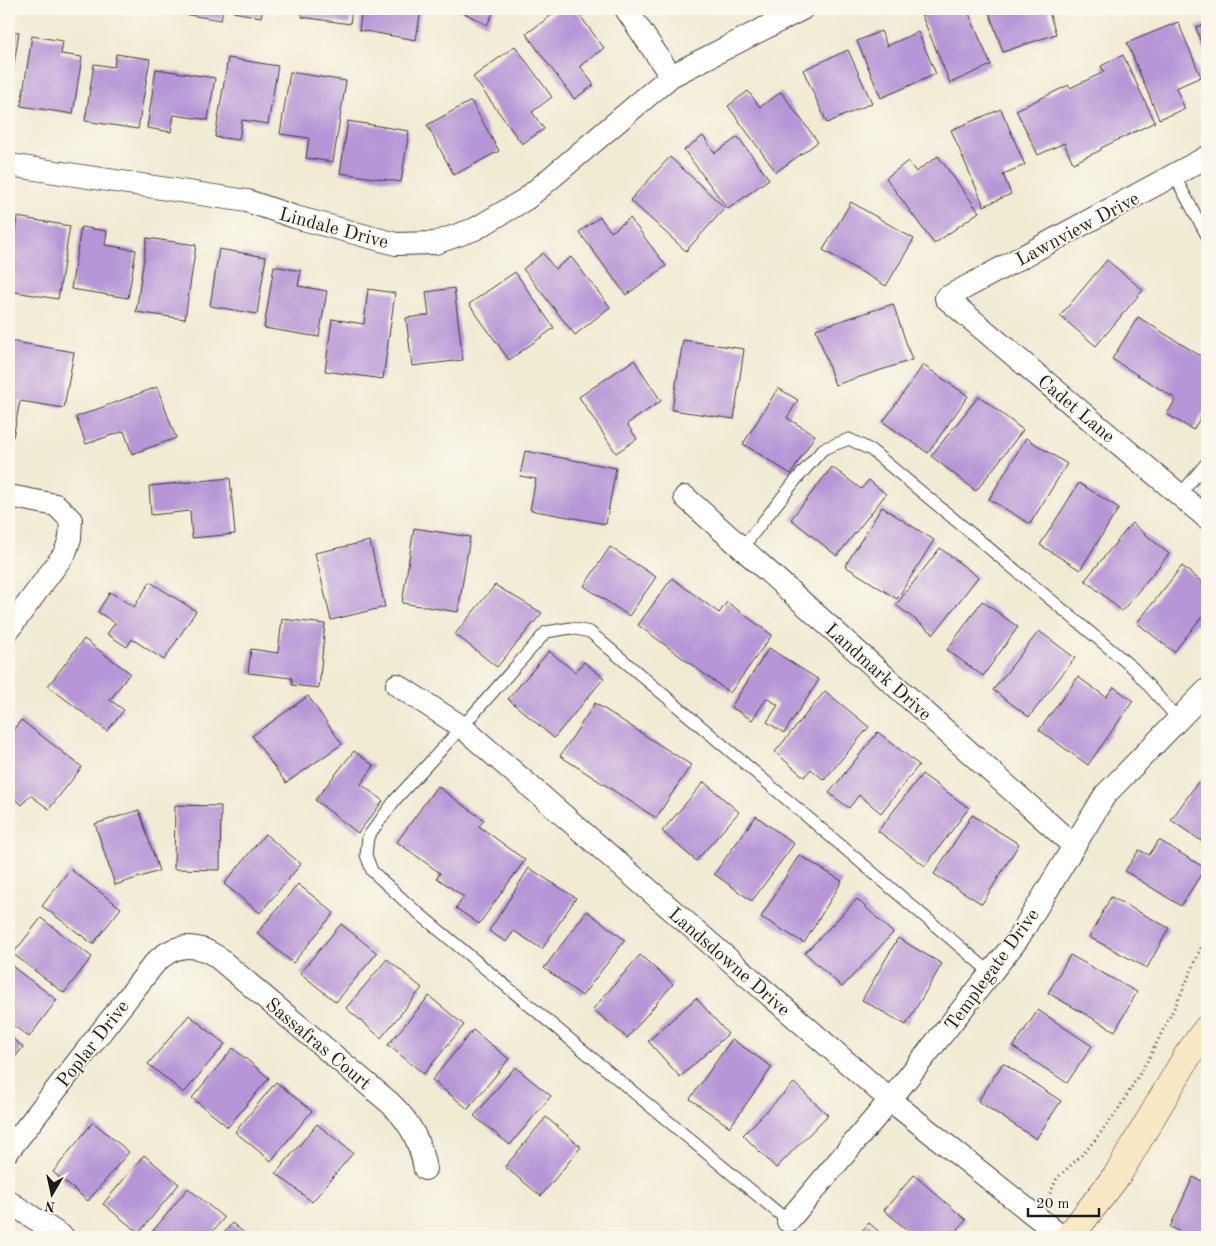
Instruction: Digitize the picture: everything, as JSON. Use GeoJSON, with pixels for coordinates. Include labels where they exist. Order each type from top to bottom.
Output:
{"type":"FeatureCollection","features":[{"type":"Feature","properties":{"kind":"street"},"geometry":{"type":"LineString","coordinates":[[626,9],[672,76]]}},
{"type":"Feature","properties":{"kind":"street","name":"Lindale Drive"},"geometry":{"type":"LineString","coordinates":[[9,165],[247,201],[294,218],[396,244],[435,243],[475,229],[526,199],[672,76],[802,9]]}},
{"type":"Feature","properties":{"kind":"street","name":"Lawnview Drive"},"geometry":{"type":"LineString","coordinates":[[946,298],[1207,157]]}},
{"type":"Feature","properties":{"kind":"street","name":"Cadet Lane"},"geometry":{"type":"LineString","coordinates":[[946,298],[1207,518]]}},
{"type":"Feature","properties":{"kind":"street"},"geometry":{"type":"LineString","coordinates":[[9,496],[56,505],[71,520],[70,538],[65,553],[9,629]]}},
{"type":"Feature","properties":{"kind":"street","name":"Landmark Drive"},"geometry":{"type":"LineString","coordinates":[[685,498],[1074,846]]}},
{"type":"Feature","properties":{"kind":"street","name":"Landsdowne Drive"},"geometry":{"type":"LineString","coordinates":[[397,685],[462,728],[890,1100],[1062,1237]]}},
{"type":"Feature","properties":{"kind":"street","name":"Templegate Drive"},"geometry":{"type":"LineString","coordinates":[[788,1221],[890,1100],[1017,940],[1105,795],[1207,690]]}},
{"type":"Feature","properties":{"kind":"street","name":"Poplar Drive"},"geometry":{"type":"LineString","coordinates":[[9,1150],[154,964],[160,957],[183,947]]}},
{"type":"Feature","properties":{"kind":"street","name":"Sassafras Court"},"geometry":{"type":"LineString","coordinates":[[183,947],[204,950],[216,956],[401,1113],[410,1126],[422,1153],[425,1169]]}},
{"type":"Feature","properties":{"kind":"street"},"geometry":{"type":"LineString","coordinates":[[1069,1237],[1118,1174],[1188,1055],[1207,1029]]}},
{"type":"Feature","properties":{"kind":"street"},"geometry":{"type":"LineString","coordinates":[[9,1202],[63,1237]]}},
{"type":"Feature","properties":{"kind":"lane"},"geometry":{"type":"LineString","coordinates":[[1174,175],[1207,236]]}},
{"type":"Feature","properties":{"kind":"lane"},"geometry":{"type":"LineString","coordinates":[[742,548],[823,449],[849,439],[871,450],[1133,668],[1178,718]]}},
{"type":"Feature","properties":{"kind":"lane"},"geometry":{"type":"LineString","coordinates":[[1180,495],[1207,462]]}},
{"type":"Feature","properties":{"kind":"lane"},"geometry":{"type":"LineString","coordinates":[[788,1221],[410,906],[372,871],[366,855],[368,837],[395,800],[462,728],[546,632],[571,628],[590,632],[992,973]]}},
{"type":"Feature","properties":{"kind":"path"},"geometry":{"type":"LineString","coordinates":[[1013,1237],[1035,1216],[1048,1198],[1057,1178],[1086,1151],[1116,1113],[1149,1058],[1182,994],[1207,936]]}},
{"type":"Feature","properties":{"kind":"building"},"geometry":{"type":"Polygon","coordinates":[[[177,9],[223,9],[221,20],[176,13],[177,9]]]}},
{"type":"Feature","properties":{"kind":"building"},"geometry":{"type":"Polygon","coordinates":[[[233,9],[263,9],[261,17],[233,12],[233,9]]]}},
{"type":"Feature","properties":{"kind":"building"},"geometry":{"type":"Polygon","coordinates":[[[303,9],[352,9],[350,24],[302,17],[303,9]]]}},
{"type":"Feature","properties":{"kind":"building"},"geometry":{"type":"Polygon","coordinates":[[[362,9],[421,9],[416,40],[359,30],[362,9]]]}},
{"type":"Feature","properties":{"kind":"building"},"geometry":{"type":"Polygon","coordinates":[[[457,9],[495,9],[487,25],[457,9]]]}},
{"type":"Feature","properties":{"kind":"building"},"geometry":{"type":"Polygon","coordinates":[[[560,9],[575,9],[604,48],[580,66],[594,85],[574,99],[526,34],[560,9]]]}},
{"type":"Feature","properties":{"kind":"building"},"geometry":{"type":"Polygon","coordinates":[[[919,9],[967,9],[991,65],[950,83],[919,9]]]}},
{"type":"Feature","properties":{"kind":"building"},"geometry":{"type":"Polygon","coordinates":[[[988,9],[1048,9],[1056,34],[1003,52],[988,9]]]}},
{"type":"Feature","properties":{"kind":"building"},"geometry":{"type":"Polygon","coordinates":[[[1178,22],[1201,77],[1176,88],[1185,109],[1159,119],[1127,43],[1178,22]]]}},
{"type":"Feature","properties":{"kind":"building"},"geometry":{"type":"Polygon","coordinates":[[[1207,24],[1207,64],[1196,27],[1207,24]]]}},
{"type":"Feature","properties":{"kind":"building"},"geometry":{"type":"Polygon","coordinates":[[[9,31],[19,32],[10,90],[9,89],[9,31]]]}},
{"type":"Feature","properties":{"kind":"building"},"geometry":{"type":"Polygon","coordinates":[[[881,31],[887,46],[918,32],[936,74],[881,98],[857,41],[881,31]]]}},
{"type":"Feature","properties":{"kind":"building"},"geometry":{"type":"Polygon","coordinates":[[[32,36],[63,41],[61,54],[82,57],[73,114],[21,106],[32,36]]]}},
{"type":"Feature","properties":{"kind":"building"},"geometry":{"type":"Polygon","coordinates":[[[515,46],[552,97],[532,112],[544,129],[522,144],[473,77],[515,46]]]}},
{"type":"Feature","properties":{"kind":"building"},"geometry":{"type":"Polygon","coordinates":[[[848,50],[872,103],[827,123],[803,70],[848,50]]]}},
{"type":"Feature","properties":{"kind":"building"},"geometry":{"type":"Polygon","coordinates":[[[116,54],[150,59],[138,129],[85,121],[94,64],[114,67],[116,54]]]}},
{"type":"Feature","properties":{"kind":"building"},"geometry":{"type":"Polygon","coordinates":[[[1123,55],[1155,122],[1073,163],[1064,143],[1038,155],[1016,110],[1069,85],[1070,88],[1104,72],[1101,66],[1123,55]]]}},
{"type":"Feature","properties":{"kind":"building"},"geometry":{"type":"Polygon","coordinates":[[[228,58],[278,66],[268,124],[242,120],[239,140],[215,137],[228,58]]]}},
{"type":"Feature","properties":{"kind":"building"},"geometry":{"type":"Polygon","coordinates":[[[156,69],[215,78],[208,120],[174,115],[171,132],[147,128],[156,69]]]}},
{"type":"Feature","properties":{"kind":"building"},"geometry":{"type":"Polygon","coordinates":[[[290,72],[346,81],[333,162],[306,158],[309,138],[280,134],[290,72]]]}},
{"type":"Feature","properties":{"kind":"building"},"geometry":{"type":"Polygon","coordinates":[[[748,91],[760,107],[781,92],[818,142],[776,172],[728,106],[748,91]]]}},
{"type":"Feature","properties":{"kind":"building"},"geometry":{"type":"Polygon","coordinates":[[[471,101],[499,151],[454,175],[427,125],[471,101]]]}},
{"type":"Feature","properties":{"kind":"building"},"geometry":{"type":"Polygon","coordinates":[[[1001,109],[1025,165],[1003,174],[1011,194],[984,206],[951,130],[1001,109]]]}},
{"type":"Feature","properties":{"kind":"building"},"geometry":{"type":"Polygon","coordinates":[[[348,121],[409,131],[401,182],[340,173],[348,121]]]}},
{"type":"Feature","properties":{"kind":"building"},"geometry":{"type":"Polygon","coordinates":[[[703,136],[715,153],[738,137],[769,179],[728,209],[684,150],[703,136]]]}},
{"type":"Feature","properties":{"kind":"building"},"geometry":{"type":"Polygon","coordinates":[[[938,156],[979,212],[934,244],[886,178],[908,161],[916,172],[938,156]]]}},
{"type":"Feature","properties":{"kind":"building"},"geometry":{"type":"Polygon","coordinates":[[[670,157],[725,208],[686,251],[630,200],[670,157]]]}},
{"type":"Feature","properties":{"kind":"building"},"geometry":{"type":"Polygon","coordinates":[[[851,202],[914,239],[886,286],[823,250],[851,202]]]}},
{"type":"Feature","properties":{"kind":"building"},"geometry":{"type":"Polygon","coordinates":[[[17,217],[70,226],[58,299],[9,291],[9,272],[17,217]]]}},
{"type":"Feature","properties":{"kind":"building"},"geometry":{"type":"Polygon","coordinates":[[[600,217],[611,232],[630,218],[666,266],[626,295],[579,232],[600,217]]]}},
{"type":"Feature","properties":{"kind":"building"},"geometry":{"type":"Polygon","coordinates":[[[81,227],[107,231],[105,245],[136,250],[128,298],[71,289],[81,227]]]}},
{"type":"Feature","properties":{"kind":"building"},"geometry":{"type":"Polygon","coordinates":[[[147,238],[196,245],[185,319],[136,312],[147,238]]]}},
{"type":"Feature","properties":{"kind":"building"},"geometry":{"type":"Polygon","coordinates":[[[219,249],[266,257],[257,314],[210,306],[219,249]]]}},
{"type":"Feature","properties":{"kind":"building"},"geometry":{"type":"Polygon","coordinates":[[[543,253],[555,269],[571,257],[610,307],[575,335],[523,269],[543,253]]]}},
{"type":"Feature","properties":{"kind":"building"},"geometry":{"type":"Polygon","coordinates":[[[1107,260],[1143,290],[1096,346],[1060,316],[1107,260]]]}},
{"type":"Feature","properties":{"kind":"building"},"geometry":{"type":"Polygon","coordinates":[[[274,266],[301,271],[298,286],[327,291],[319,337],[264,328],[274,266]]]}},
{"type":"Feature","properties":{"kind":"building"},"geometry":{"type":"Polygon","coordinates":[[[515,272],[554,328],[509,360],[469,304],[515,272]]]}},
{"type":"Feature","properties":{"kind":"building"},"geometry":{"type":"Polygon","coordinates":[[[454,288],[463,360],[412,366],[406,318],[429,315],[426,292],[454,288]]]}},
{"type":"Feature","properties":{"kind":"building"},"geometry":{"type":"Polygon","coordinates":[[[368,289],[395,293],[383,379],[325,371],[332,319],[364,324],[368,289]]]}},
{"type":"Feature","properties":{"kind":"building"},"geometry":{"type":"Polygon","coordinates":[[[893,304],[912,360],[835,385],[816,329],[893,304]]]}},
{"type":"Feature","properties":{"kind":"building"},"geometry":{"type":"Polygon","coordinates":[[[1138,317],[1207,360],[1207,407],[1193,430],[1167,414],[1176,399],[1112,359],[1138,317]]]}},
{"type":"Feature","properties":{"kind":"building"},"geometry":{"type":"Polygon","coordinates":[[[683,340],[744,349],[734,419],[672,410],[683,340]]]}},
{"type":"Feature","properties":{"kind":"building"},"geometry":{"type":"Polygon","coordinates":[[[9,341],[74,352],[64,408],[20,401],[13,437],[9,436],[9,341]]]}},
{"type":"Feature","properties":{"kind":"building"},"geometry":{"type":"Polygon","coordinates":[[[634,360],[661,401],[627,424],[637,439],[616,453],[579,397],[634,360]]]}},
{"type":"Feature","properties":{"kind":"building"},"geometry":{"type":"Polygon","coordinates":[[[923,365],[968,396],[928,453],[883,422],[923,365]]]}},
{"type":"Feature","properties":{"kind":"building"},"geometry":{"type":"Polygon","coordinates":[[[157,387],[176,438],[132,454],[124,431],[86,444],[76,417],[157,387]]]}},
{"type":"Feature","properties":{"kind":"building"},"geometry":{"type":"Polygon","coordinates":[[[778,388],[798,400],[787,418],[815,435],[791,474],[743,444],[778,388]]]}},
{"type":"Feature","properties":{"kind":"building"},"geometry":{"type":"Polygon","coordinates":[[[979,396],[1023,430],[976,491],[931,456],[979,396]]]}},
{"type":"Feature","properties":{"kind":"building"},"geometry":{"type":"Polygon","coordinates":[[[1026,438],[1067,464],[1030,524],[989,499],[1026,438]]]}},
{"type":"Feature","properties":{"kind":"building"},"geometry":{"type":"Polygon","coordinates":[[[525,451],[616,468],[606,524],[530,510],[536,479],[520,476],[525,451]]]}},
{"type":"Feature","properties":{"kind":"building"},"geometry":{"type":"Polygon","coordinates":[[[832,467],[861,489],[869,480],[886,494],[837,556],[791,519],[832,467]]]}},
{"type":"Feature","properties":{"kind":"building"},"geometry":{"type":"Polygon","coordinates":[[[230,478],[235,534],[192,538],[190,511],[151,515],[149,486],[230,478]]]}},
{"type":"Feature","properties":{"kind":"building"},"geometry":{"type":"Polygon","coordinates":[[[1079,483],[1119,508],[1080,570],[1040,545],[1079,483]]]}},
{"type":"Feature","properties":{"kind":"building"},"geometry":{"type":"Polygon","coordinates":[[[882,507],[934,540],[897,599],[845,566],[882,507]]]}},
{"type":"Feature","properties":{"kind":"building"},"geometry":{"type":"Polygon","coordinates":[[[1132,523],[1169,554],[1122,611],[1085,580],[1132,523]]]}},
{"type":"Feature","properties":{"kind":"building"},"geometry":{"type":"Polygon","coordinates":[[[414,528],[470,537],[458,612],[402,603],[414,528]]]}},
{"type":"Feature","properties":{"kind":"building"},"geometry":{"type":"Polygon","coordinates":[[[370,541],[385,607],[331,620],[315,553],[370,541]]]}},
{"type":"Feature","properties":{"kind":"building"},"geometry":{"type":"Polygon","coordinates":[[[610,547],[656,577],[629,616],[584,586],[610,547]]]}},
{"type":"Feature","properties":{"kind":"building"},"geometry":{"type":"Polygon","coordinates":[[[940,548],[978,577],[934,634],[896,605],[940,548]]]}},
{"type":"Feature","properties":{"kind":"building"},"geometry":{"type":"Polygon","coordinates":[[[1182,566],[1207,586],[1207,610],[1174,652],[1137,623],[1182,566]]]}},
{"type":"Feature","properties":{"kind":"building"},"geometry":{"type":"Polygon","coordinates":[[[672,578],[719,613],[727,602],[772,635],[730,693],[638,625],[672,578]]]}},
{"type":"Feature","properties":{"kind":"building"},"geometry":{"type":"Polygon","coordinates":[[[150,582],[196,611],[164,660],[132,639],[127,647],[107,634],[115,623],[98,612],[110,592],[134,607],[150,582]]]}},
{"type":"Feature","properties":{"kind":"building"},"geometry":{"type":"Polygon","coordinates":[[[495,585],[542,613],[497,667],[455,634],[495,585]]]}},
{"type":"Feature","properties":{"kind":"building"},"geometry":{"type":"Polygon","coordinates":[[[982,601],[1018,627],[983,676],[947,650],[982,601]]]}},
{"type":"Feature","properties":{"kind":"building"},"geometry":{"type":"Polygon","coordinates":[[[282,619],[325,624],[319,688],[292,685],[292,678],[248,673],[251,649],[278,653],[282,619]]]}},
{"type":"Feature","properties":{"kind":"building"},"geometry":{"type":"Polygon","coordinates":[[[1039,631],[1075,658],[1029,717],[993,690],[1039,631]]]}},
{"type":"Feature","properties":{"kind":"building"},"geometry":{"type":"Polygon","coordinates":[[[84,639],[130,673],[110,700],[124,710],[107,731],[48,686],[84,639]]]}},
{"type":"Feature","properties":{"kind":"building"},"geometry":{"type":"Polygon","coordinates":[[[769,648],[819,680],[784,733],[767,722],[778,705],[767,698],[752,720],[731,707],[769,648]]]}},
{"type":"Feature","properties":{"kind":"building"},"geometry":{"type":"Polygon","coordinates":[[[549,651],[575,672],[584,662],[604,678],[554,738],[508,699],[549,651]]]}},
{"type":"Feature","properties":{"kind":"building"},"geometry":{"type":"Polygon","coordinates":[[[1078,677],[1106,697],[1114,687],[1133,701],[1088,765],[1039,730],[1078,677]]]}},
{"type":"Feature","properties":{"kind":"building"},"geometry":{"type":"Polygon","coordinates":[[[825,691],[869,727],[824,780],[811,769],[804,777],[775,752],[825,691]]]}},
{"type":"Feature","properties":{"kind":"building"},"geometry":{"type":"Polygon","coordinates":[[[308,696],[342,744],[286,783],[252,736],[308,696]]]}},
{"type":"Feature","properties":{"kind":"building"},"geometry":{"type":"Polygon","coordinates":[[[595,703],[691,765],[656,818],[560,756],[595,703]]]}},
{"type":"Feature","properties":{"kind":"building"},"geometry":{"type":"Polygon","coordinates":[[[21,720],[82,767],[49,809],[30,795],[22,805],[9,795],[9,735],[21,720]]]}},
{"type":"Feature","properties":{"kind":"building"},"geometry":{"type":"Polygon","coordinates":[[[878,732],[919,765],[881,813],[859,795],[849,808],[829,793],[878,732]]]}},
{"type":"Feature","properties":{"kind":"building"},"geometry":{"type":"Polygon","coordinates":[[[354,751],[374,766],[361,784],[383,801],[358,833],[315,800],[354,751]]]}},
{"type":"Feature","properties":{"kind":"building"},"geometry":{"type":"Polygon","coordinates":[[[922,774],[969,808],[925,866],[878,831],[922,774]]]}},
{"type":"Feature","properties":{"kind":"building"},"geometry":{"type":"Polygon","coordinates":[[[704,782],[739,812],[696,861],[662,831],[704,782]]]}},
{"type":"Feature","properties":{"kind":"building"},"geometry":{"type":"Polygon","coordinates":[[[1198,782],[1207,788],[1207,845],[1171,820],[1198,782]]]}},
{"type":"Feature","properties":{"kind":"building"},"geometry":{"type":"Polygon","coordinates":[[[437,786],[484,820],[479,826],[525,860],[479,924],[456,908],[464,897],[437,878],[440,873],[397,842],[437,786]]]}},
{"type":"Feature","properties":{"kind":"building"},"geometry":{"type":"Polygon","coordinates":[[[175,805],[221,806],[220,870],[174,869],[175,805]]]}},
{"type":"Feature","properties":{"kind":"building"},"geometry":{"type":"Polygon","coordinates":[[[139,810],[159,871],[115,885],[95,824],[139,810]]]}},
{"type":"Feature","properties":{"kind":"building"},"geometry":{"type":"Polygon","coordinates":[[[972,815],[1019,844],[982,904],[934,874],[972,815]]]}},
{"type":"Feature","properties":{"kind":"building"},"geometry":{"type":"Polygon","coordinates":[[[756,816],[794,844],[752,901],[714,874],[756,816]]]}},
{"type":"Feature","properties":{"kind":"building"},"geometry":{"type":"Polygon","coordinates":[[[265,834],[301,864],[260,913],[224,884],[265,834]]]}},
{"type":"Feature","properties":{"kind":"building"},"geometry":{"type":"Polygon","coordinates":[[[1159,840],[1205,868],[1181,906],[1125,871],[1139,850],[1149,855],[1159,840]]]}},
{"type":"Feature","properties":{"kind":"building"},"geometry":{"type":"Polygon","coordinates":[[[799,855],[842,881],[804,943],[761,917],[799,855]]]}},
{"type":"Feature","properties":{"kind":"building"},"geometry":{"type":"Polygon","coordinates":[[[529,868],[576,898],[542,949],[514,931],[506,942],[489,931],[529,868]]]}},
{"type":"Feature","properties":{"kind":"building"},"geometry":{"type":"Polygon","coordinates":[[[70,869],[121,908],[93,944],[42,906],[70,869]]]}},
{"type":"Feature","properties":{"kind":"building"},"geometry":{"type":"Polygon","coordinates":[[[298,884],[334,913],[293,963],[257,933],[298,884]]]}},
{"type":"Feature","properties":{"kind":"building"},"geometry":{"type":"Polygon","coordinates":[[[1111,897],[1169,928],[1147,968],[1089,937],[1111,897]]]}},
{"type":"Feature","properties":{"kind":"building"},"geometry":{"type":"Polygon","coordinates":[[[857,899],[893,933],[842,987],[805,953],[857,899]]]}},
{"type":"Feature","properties":{"kind":"building"},"geometry":{"type":"Polygon","coordinates":[[[587,911],[625,940],[582,996],[544,968],[587,911]]]}},
{"type":"Feature","properties":{"kind":"building"},"geometry":{"type":"Polygon","coordinates":[[[41,918],[92,957],[64,993],[13,954],[41,918]]]}},
{"type":"Feature","properties":{"kind":"building"},"geometry":{"type":"Polygon","coordinates":[[[341,924],[377,953],[336,1002],[300,973],[341,924]]]}},
{"type":"Feature","properties":{"kind":"building"},"geometry":{"type":"Polygon","coordinates":[[[898,938],[942,964],[906,1025],[862,1000],[898,938]]]}},
{"type":"Feature","properties":{"kind":"building"},"geometry":{"type":"Polygon","coordinates":[[[640,955],[673,984],[627,1038],[593,1009],[640,955]]]}},
{"type":"Feature","properties":{"kind":"building"},"geometry":{"type":"Polygon","coordinates":[[[1070,955],[1137,992],[1115,1031],[1048,993],[1070,955]]]}},
{"type":"Feature","properties":{"kind":"building"},"geometry":{"type":"Polygon","coordinates":[[[387,959],[422,988],[381,1038],[346,1008],[387,959]]]}},
{"type":"Feature","properties":{"kind":"building"},"geometry":{"type":"Polygon","coordinates":[[[9,964],[57,1000],[29,1037],[9,1022],[9,964]]]}},
{"type":"Feature","properties":{"kind":"building"},"geometry":{"type":"Polygon","coordinates":[[[429,996],[464,1025],[424,1074],[388,1045],[429,996]]]}},
{"type":"Feature","properties":{"kind":"building"},"geometry":{"type":"Polygon","coordinates":[[[696,998],[728,1034],[680,1077],[648,1041],[696,998]]]}},
{"type":"Feature","properties":{"kind":"building"},"geometry":{"type":"Polygon","coordinates":[[[1038,1010],[1092,1046],[1067,1083],[1013,1047],[1038,1010]]]}},
{"type":"Feature","properties":{"kind":"building"},"geometry":{"type":"Polygon","coordinates":[[[189,1015],[225,1044],[184,1093],[148,1064],[189,1015]]]}},
{"type":"Feature","properties":{"kind":"building"},"geometry":{"type":"Polygon","coordinates":[[[473,1030],[509,1059],[468,1109],[432,1080],[473,1030]]]}},
{"type":"Feature","properties":{"kind":"building"},"geometry":{"type":"Polygon","coordinates":[[[9,1036],[23,1047],[9,1065],[9,1036]]]}},
{"type":"Feature","properties":{"kind":"building"},"geometry":{"type":"Polygon","coordinates":[[[732,1039],[772,1067],[730,1127],[690,1099],[732,1039]]]}},
{"type":"Feature","properties":{"kind":"building"},"geometry":{"type":"Polygon","coordinates":[[[233,1048],[269,1078],[228,1127],[192,1098],[233,1048]]]}},
{"type":"Feature","properties":{"kind":"building"},"geometry":{"type":"Polygon","coordinates":[[[1003,1063],[1061,1101],[1036,1139],[978,1101],[1003,1063]]]}},
{"type":"Feature","properties":{"kind":"building"},"geometry":{"type":"Polygon","coordinates":[[[515,1067],[551,1096],[510,1145],[474,1116],[515,1067]]]}},
{"type":"Feature","properties":{"kind":"building"},"geometry":{"type":"Polygon","coordinates":[[[276,1082],[312,1111],[271,1161],[235,1132],[276,1082]]]}},
{"type":"Feature","properties":{"kind":"building"},"geometry":{"type":"Polygon","coordinates":[[[794,1083],[828,1115],[776,1168],[743,1135],[794,1083]]]}},
{"type":"Feature","properties":{"kind":"building"},"geometry":{"type":"Polygon","coordinates":[[[546,1117],[581,1147],[541,1196],[505,1167],[546,1117]]]}},
{"type":"Feature","properties":{"kind":"building"},"geometry":{"type":"Polygon","coordinates":[[[93,1122],[129,1152],[88,1201],[53,1172],[93,1122]]]}},
{"type":"Feature","properties":{"kind":"building"},"geometry":{"type":"Polygon","coordinates":[[[317,1124],[353,1153],[312,1202],[276,1173],[317,1124]]]}},
{"type":"Feature","properties":{"kind":"building"},"geometry":{"type":"Polygon","coordinates":[[[144,1155],[179,1184],[139,1233],[103,1204],[144,1155]]]}},
{"type":"Feature","properties":{"kind":"building"},"geometry":{"type":"Polygon","coordinates":[[[914,1175],[966,1220],[951,1237],[915,1237],[884,1210],[914,1175]]]}},
{"type":"Feature","properties":{"kind":"building"},"geometry":{"type":"Polygon","coordinates":[[[1193,1177],[1207,1183],[1207,1237],[1191,1237],[1170,1227],[1193,1177]]]}},
{"type":"Feature","properties":{"kind":"building"},"geometry":{"type":"Polygon","coordinates":[[[188,1188],[224,1218],[208,1237],[148,1237],[188,1188]]]}},
{"type":"Feature","properties":{"kind":"building"},"geometry":{"type":"Polygon","coordinates":[[[232,1223],[249,1237],[221,1237],[232,1223]]]}},
{"type":"Feature","properties":{"kind":"building"},"geometry":{"type":"Polygon","coordinates":[[[869,1223],[885,1237],[856,1237],[869,1223]]]}}]}
